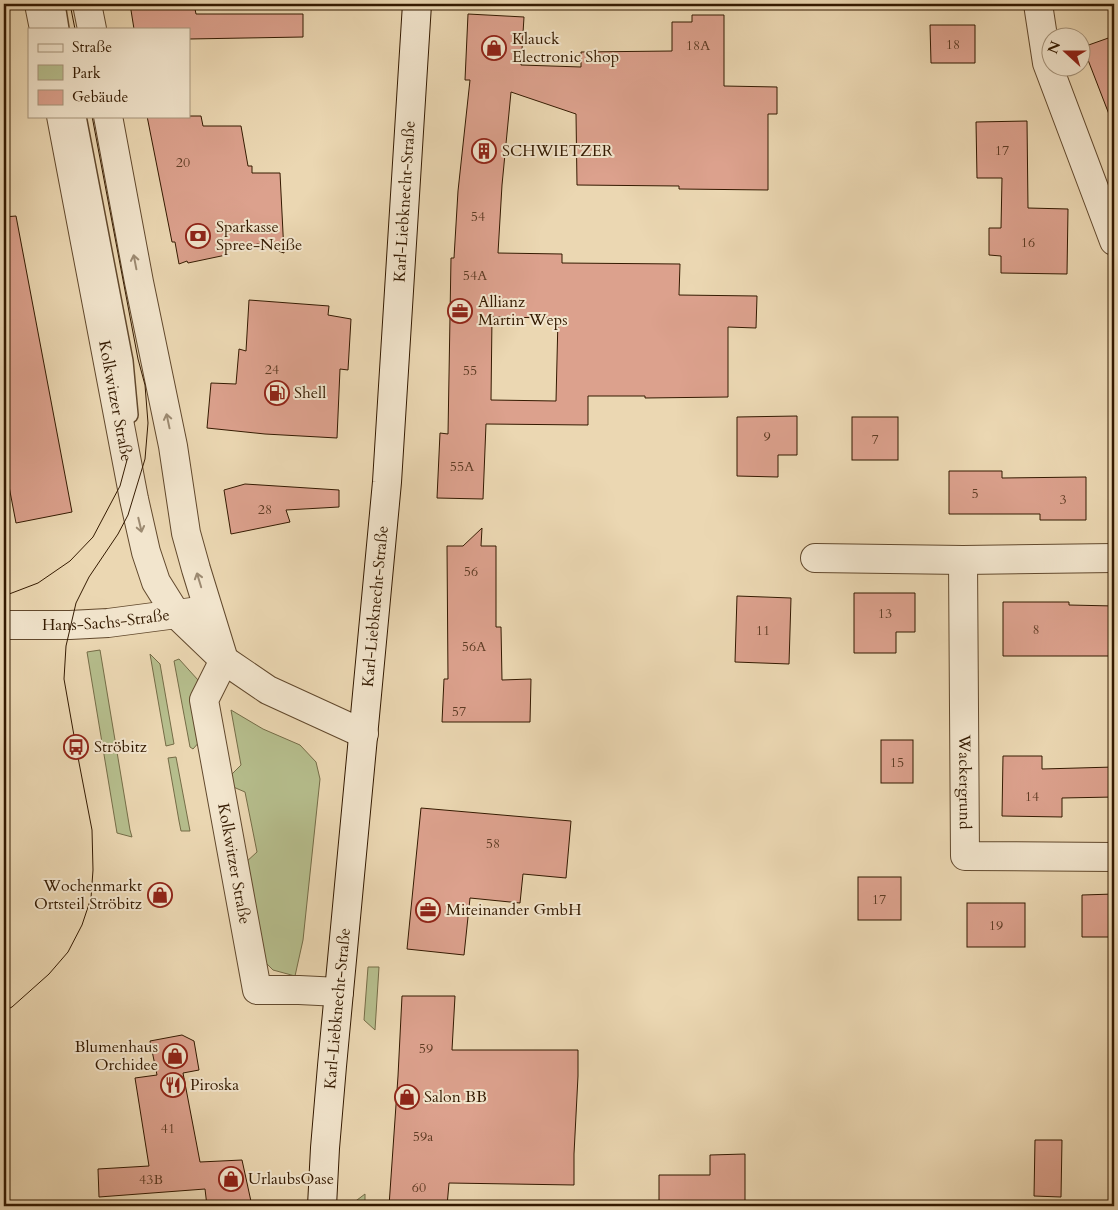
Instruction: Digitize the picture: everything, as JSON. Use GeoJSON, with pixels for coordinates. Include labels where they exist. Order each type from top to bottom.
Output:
{"type":"FeatureCollection","features":[{"type":"Feature","properties":{"kind":"street"},"geometry":{"type":"LineString","coordinates":[[39,4],[44,28]]}},
{"type":"Feature","properties":{"kind":"street"},"geometry":{"type":"LineString","coordinates":[[87,4],[92,28]]}},
{"type":"Feature","properties":{"kind":"street","name":"Karl-Liebknecht-Straße"},"geometry":{"type":"LineString","coordinates":[[322,1206],[325,1148],[339,992],[387,482],[417,4]]}},
{"type":"Feature","properties":{"kind":"street"},"geometry":{"type":"LineString","coordinates":[[1038,4],[1047,63],[1114,241]]}},
{"type":"Feature","properties":{"kind":"street","name":"Kolkwitzer Straße"},"geometry":{"type":"LineString","coordinates":[[61,118],[134,499],[146,552],[156,582],[176,614],[224,660],[268,690],[364,734]]}},
{"type":"Feature","properties":{"kind":"street"},"geometry":{"type":"LineString","coordinates":[[108,118],[139,282],[173,446],[186,533],[224,660]]}},
{"type":"Feature","properties":{"kind":"street"},"geometry":{"type":"LineString","coordinates":[[815,558],[963,560],[1114,558]]}},
{"type":"Feature","properties":{"kind":"street","name":"Wackergrund"},"geometry":{"type":"LineString","coordinates":[[963,560],[965,856],[1114,857]]}},
{"type":"Feature","properties":{"kind":"street","name":"Hans-Sachs-Straße"},"geometry":{"type":"LineString","coordinates":[[4,625],[108,623],[208,610]]}},
{"type":"Feature","properties":{"kind":"street","name":"Kolkwitzer Straße"},"geometry":{"type":"LineString","coordinates":[[224,660],[204,700],[258,990],[339,992]]}},
{"type":"Feature","properties":{"kind":"lane"},"geometry":{"type":"LineString","coordinates":[[57,4],[61,28]]}},
{"type":"Feature","properties":{"kind":"lane"},"geometry":{"type":"LineString","coordinates":[[78,118],[125,361],[131,418],[127,460]]}},
{"type":"Feature","properties":{"kind":"green space"},"geometry":{"type":"Polygon","coordinates":[[[100,650],[132,837],[117,833],[87,652],[100,650]]]}},
{"type":"Feature","properties":{"kind":"green space"},"geometry":{"type":"Polygon","coordinates":[[[150,654],[160,664],[174,744],[166,746],[150,654]]]}},
{"type":"Feature","properties":{"kind":"green space"},"geometry":{"type":"Polygon","coordinates":[[[179,659],[198,680],[195,688],[201,740],[193,749],[190,747],[174,661],[179,659]]]}},
{"type":"Feature","properties":{"kind":"green space"},"geometry":{"type":"Polygon","coordinates":[[[231,710],[263,729],[300,745],[316,762],[320,779],[303,940],[295,976],[273,970],[261,958],[245,863],[257,852],[245,792],[231,786],[229,777],[241,765],[231,710]]]}},
{"type":"Feature","properties":{"kind":"green space"},"geometry":{"type":"Polygon","coordinates":[[[176,757],[190,831],[181,831],[179,821],[168,758],[176,757]]]}},
{"type":"Feature","properties":{"kind":"green space"},"geometry":{"type":"Polygon","coordinates":[[[368,967],[379,967],[375,1030],[364,1020],[368,967]]]}},
{"type":"Feature","properties":{"kind":"green space"},"geometry":{"type":"Polygon","coordinates":[[[365,1194],[365,1206],[353,1206],[353,1203],[365,1194]]]}},
{"type":"Feature","properties":{"kind":"building"},"geometry":{"type":"Polygon","coordinates":[[[130,4],[194,4],[196,14],[303,14],[303,37],[190,39],[190,28],[134,28],[130,4]]]}},
{"type":"Feature","properties":{"kind":"building"},"geometry":{"type":"Polygon","coordinates":[[[468,14],[524,17],[521,65],[581,67],[581,52],[672,51],[672,22],[692,22],[692,15],[724,15],[724,86],[777,87],[777,114],[768,114],[768,190],[679,189],[679,186],[577,185],[576,114],[511,92],[498,253],[562,254],[562,263],[680,264],[679,295],[757,296],[756,328],[728,327],[728,397],[645,398],[645,396],[588,396],[588,425],[486,424],[483,499],[437,498],[440,433],[448,434],[451,258],[454,258],[458,191],[470,80],[465,80],[468,14]],[[492,317],[491,400],[556,401],[558,318],[492,317]]]}},
{"type":"Feature","properties":{"kind":"building"},"geometry":{"type":"Polygon","coordinates":[[[930,25],[975,25],[975,63],[931,63],[930,25]]]}},
{"type":"Feature","properties":{"kind":"building"},"geometry":{"type":"Polygon","coordinates":[[[1114,36],[1114,122],[1112,122],[1090,65],[1090,45],[1114,36]]]}},
{"type":"Feature","properties":{"kind":"building"},"geometry":{"type":"Polygon","coordinates":[[[190,116],[201,116],[203,126],[241,126],[248,166],[252,166],[252,173],[280,173],[284,253],[258,244],[225,251],[226,255],[179,264],[175,242],[172,242],[147,118],[190,118],[190,116]]]}},
{"type":"Feature","properties":{"kind":"building"},"geometry":{"type":"Polygon","coordinates":[[[1027,121],[1028,208],[1068,209],[1067,274],[1001,273],[1001,256],[989,255],[989,228],[1001,228],[1002,178],[977,178],[976,122],[1027,121]]]}},
{"type":"Feature","properties":{"kind":"building"},"geometry":{"type":"Polygon","coordinates":[[[16,216],[72,512],[16,523],[4,460],[4,217],[16,216]]]}},
{"type":"Feature","properties":{"kind":"building"},"geometry":{"type":"Polygon","coordinates":[[[249,300],[329,306],[328,315],[351,319],[348,370],[340,369],[337,438],[265,434],[207,428],[211,383],[236,384],[239,349],[246,351],[249,300]]]}},
{"type":"Feature","properties":{"kind":"building"},"geometry":{"type":"Polygon","coordinates":[[[797,416],[797,455],[778,455],[778,477],[737,476],[737,417],[797,416]]]}},
{"type":"Feature","properties":{"kind":"building"},"geometry":{"type":"Polygon","coordinates":[[[852,417],[898,417],[898,460],[852,460],[852,417]]]}},
{"type":"Feature","properties":{"kind":"building"},"geometry":{"type":"Polygon","coordinates":[[[949,471],[1002,471],[1002,478],[1086,477],[1086,520],[1040,520],[1040,514],[949,514],[949,471]]]}},
{"type":"Feature","properties":{"kind":"building"},"geometry":{"type":"Polygon","coordinates":[[[245,484],[339,490],[339,507],[286,510],[290,522],[231,534],[224,490],[245,484]]]}},
{"type":"Feature","properties":{"kind":"building"},"geometry":{"type":"Polygon","coordinates":[[[482,528],[481,546],[496,546],[496,627],[501,627],[502,680],[531,679],[530,722],[442,722],[444,679],[448,679],[447,546],[463,546],[482,528]]]}},
{"type":"Feature","properties":{"kind":"building"},"geometry":{"type":"Polygon","coordinates":[[[854,593],[915,593],[915,632],[896,632],[896,653],[854,653],[854,593]]]}},
{"type":"Feature","properties":{"kind":"building"},"geometry":{"type":"Polygon","coordinates":[[[737,596],[791,598],[789,664],[735,662],[737,596]]]}},
{"type":"Feature","properties":{"kind":"building"},"geometry":{"type":"Polygon","coordinates":[[[1003,602],[1069,602],[1069,605],[1114,606],[1114,656],[1003,656],[1003,602]]]}},
{"type":"Feature","properties":{"kind":"building"},"geometry":{"type":"Polygon","coordinates":[[[881,740],[913,740],[913,783],[881,783],[881,740]]]}},
{"type":"Feature","properties":{"kind":"building"},"geometry":{"type":"Polygon","coordinates":[[[1003,756],[1042,756],[1042,769],[1114,767],[1114,797],[1062,798],[1062,817],[1002,816],[1003,756]]]}},
{"type":"Feature","properties":{"kind":"building"},"geometry":{"type":"Polygon","coordinates":[[[421,808],[571,821],[566,878],[523,874],[520,903],[470,898],[464,955],[407,949],[421,808]]]}},
{"type":"Feature","properties":{"kind":"building"},"geometry":{"type":"Polygon","coordinates":[[[858,877],[901,877],[901,920],[858,920],[858,877]]]}},
{"type":"Feature","properties":{"kind":"building"},"geometry":{"type":"Polygon","coordinates":[[[1114,894],[1114,937],[1082,937],[1082,895],[1114,894]]]}},
{"type":"Feature","properties":{"kind":"building"},"geometry":{"type":"Polygon","coordinates":[[[967,903],[1025,903],[1025,947],[967,947],[967,903]]]}},
{"type":"Feature","properties":{"kind":"building"},"geometry":{"type":"Polygon","coordinates":[[[402,996],[455,996],[452,1050],[578,1050],[574,1185],[449,1183],[447,1206],[389,1206],[402,996]]]}},
{"type":"Feature","properties":{"kind":"building"},"geometry":{"type":"Polygon","coordinates":[[[182,1035],[194,1041],[199,1070],[183,1073],[200,1162],[242,1160],[252,1206],[207,1206],[205,1189],[99,1197],[98,1169],[149,1166],[135,1078],[157,1075],[150,1041],[182,1035]]]}},
{"type":"Feature","properties":{"kind":"building"},"geometry":{"type":"Polygon","coordinates":[[[1035,1140],[1062,1140],[1061,1197],[1034,1196],[1035,1140]]]}},
{"type":"Feature","properties":{"kind":"building"},"geometry":{"type":"Polygon","coordinates":[[[745,1154],[745,1206],[659,1206],[659,1175],[710,1175],[710,1155],[745,1154]]]}},
{"type":"Feature","properties":{"kind":"tram line"},"geometry":{"type":"LineString","coordinates":[[70,4],[75,28]]}},
{"type":"Feature","properties":{"kind":"tram line"},"geometry":{"type":"LineString","coordinates":[[4,1011],[12,1007],[49,974],[68,952],[82,925],[91,898],[93,870],[92,830],[64,679],[66,646],[76,603],[89,577],[118,534],[128,515],[145,459],[148,423],[145,385],[138,359],[92,118]]}},
{"type":"Feature","properties":{"kind":"tram line"},"geometry":{"type":"LineString","coordinates":[[4,596],[38,583],[70,561],[93,537],[120,486],[127,460]]}},
{"type":"Feature","properties":{"kind":"place","name":"Klauck Electronic Shop"},"geometry":{"type":"Point","coordinates":[494,48]}},
{"type":"Feature","properties":{"kind":"place","name":"SCHWIETZER"},"geometry":{"type":"Point","coordinates":[484,151]}},
{"type":"Feature","properties":{"kind":"place","name":"Sparkasse Spree-Neiße"},"geometry":{"type":"Point","coordinates":[198,236]}},
{"type":"Feature","properties":{"kind":"place","name":"Allianz Martin Weps"},"geometry":{"type":"Point","coordinates":[460,311]}},
{"type":"Feature","properties":{"kind":"place","name":"Shell"},"geometry":{"type":"Point","coordinates":[277,393]}},
{"type":"Feature","properties":{"kind":"place","name":"Ströbitz"},"geometry":{"type":"Point","coordinates":[76,747]}},
{"type":"Feature","properties":{"kind":"place","name":"Wochenmarkt Ortsteil Ströbitz"},"geometry":{"type":"Point","coordinates":[160,895]}},
{"type":"Feature","properties":{"kind":"place","name":"Miteinander GmbH"},"geometry":{"type":"Point","coordinates":[428,910]}},
{"type":"Feature","properties":{"kind":"place","name":"Blumenhaus Orchidee"},"geometry":{"type":"Point","coordinates":[175,1056]}},
{"type":"Feature","properties":{"kind":"place","name":"Piroska"},"geometry":{"type":"Point","coordinates":[173,1085]}},
{"type":"Feature","properties":{"kind":"place","name":"Salon BB"},"geometry":{"type":"Point","coordinates":[407,1097]}},
{"type":"Feature","properties":{"kind":"place","name":"UrlaubsOase"},"geometry":{"type":"Point","coordinates":[231,1179]}}]}
